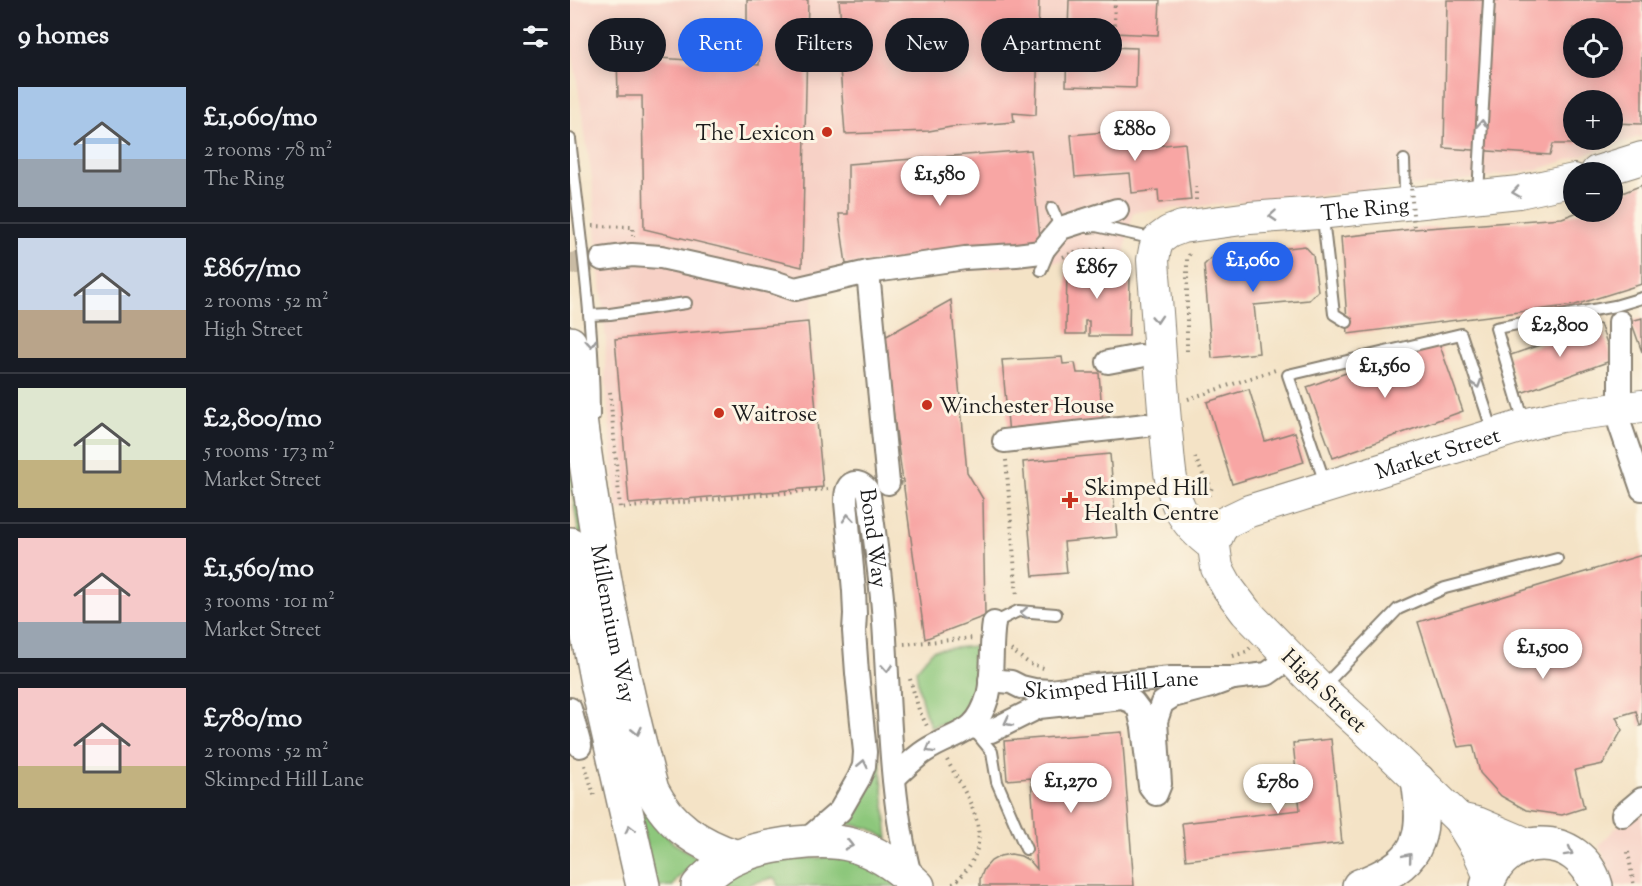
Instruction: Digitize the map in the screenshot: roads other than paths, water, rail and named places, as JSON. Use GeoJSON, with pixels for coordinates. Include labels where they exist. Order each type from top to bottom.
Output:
{"type":"FeatureCollection","features":[{"type":"Feature","properties":{"kind":"main road","name":"Millennium Way"},"geometry":{"type":"LineString","coordinates":[[570,343],[583,535],[597,683],[643,886]]}},
{"type":"Feature","properties":{"kind":"main road","name":"Millennium Way"},"geometry":{"type":"LineString","coordinates":[[583,535],[623,674],[652,790],[660,806],[691,835],[719,851],[737,856]]}},
{"type":"Feature","properties":{"kind":"main road"},"geometry":{"type":"LineString","coordinates":[[1359,886],[1397,868],[1412,853],[1421,830],[1422,812],[1418,780]]}},
{"type":"Feature","properties":{"kind":"main road"},"geometry":{"type":"LineString","coordinates":[[698,886],[719,867],[737,856],[768,846],[804,842],[836,842],[869,851],[896,867],[914,882]]}},
{"type":"Feature","properties":{"kind":"main road"},"geometry":{"type":"LineString","coordinates":[[1486,882],[1496,867],[1515,850],[1529,845],[1544,844],[1566,849],[1584,863],[1597,885]]}},
{"type":"Feature","properties":{"kind":"street"},"geometry":{"type":"LineString","coordinates":[[1623,164],[1642,158]]}},
{"type":"Feature","properties":{"kind":"street","name":"The Ring"},"geometry":{"type":"LineString","coordinates":[[1158,240],[1174,229],[1255,217],[1318,213],[1409,217],[1477,196],[1519,192],[1563,182]]}},
{"type":"Feature","properties":{"kind":"street"},"geometry":{"type":"LineString","coordinates":[[602,259],[632,255],[661,257],[774,282],[795,289],[868,272],[965,258],[1041,252],[1060,222],[1117,210]]}},
{"type":"Feature","properties":{"kind":"street"},"geometry":{"type":"LineString","coordinates":[[1158,240],[1153,260],[1163,406],[1181,454],[1184,487],[1203,506],[1234,518],[1220,530],[1214,546],[1195,531],[1180,510],[1172,486],[1181,454]]}},
{"type":"Feature","properties":{"kind":"street"},"geometry":{"type":"LineString","coordinates":[[868,272],[888,483]]}},
{"type":"Feature","properties":{"kind":"street"},"geometry":{"type":"LineString","coordinates":[[1618,314],[1627,407],[1620,425],[1642,489]]}},
{"type":"Feature","properties":{"kind":"street"},"geometry":{"type":"LineString","coordinates":[[1108,362],[1140,356]]}},
{"type":"Feature","properties":{"kind":"street","name":"Market Street"},"geometry":{"type":"LineString","coordinates":[[1234,518],[1326,486],[1525,425],[1561,416],[1627,407]]}},
{"type":"Feature","properties":{"kind":"street"},"geometry":{"type":"LineString","coordinates":[[1004,441],[1146,425]]}},
{"type":"Feature","properties":{"kind":"street","name":"Bond Way"},"geometry":{"type":"LineString","coordinates":[[804,842],[840,811],[864,766],[866,752],[854,631],[854,591],[847,493],[850,486],[858,483],[867,488],[869,495],[883,610],[894,778],[904,852],[914,882]]}},
{"type":"Feature","properties":{"kind":"street","name":"High Street"},"geometry":{"type":"LineString","coordinates":[[1214,546],[1217,568],[1228,588],[1246,612],[1321,689],[1459,819],[1478,850],[1486,882]]}},
{"type":"Feature","properties":{"kind":"street"},"geometry":{"type":"LineString","coordinates":[[854,591],[868,595],[883,610]]}},
{"type":"Feature","properties":{"kind":"street","name":"Skimped Hill Lane"},"geometry":{"type":"LineString","coordinates":[[894,778],[928,749],[972,727],[978,719],[988,696],[990,680],[991,640],[988,630]]}},
{"type":"Feature","properties":{"kind":"street","name":"Skimped Hill Lane"},"geometry":{"type":"LineString","coordinates":[[990,680],[1011,682],[1021,687],[1051,692],[1085,686],[1171,678],[1233,678],[1267,674],[1291,657]]}},
{"type":"Feature","properties":{"kind":"street","name":"Skimped Hill Lane"},"geometry":{"type":"LineString","coordinates":[[972,727],[991,731],[1039,707],[1122,698],[1133,702],[1139,711],[1143,727],[1150,786],[1156,794],[1160,784],[1156,721],[1162,703],[1173,696],[1233,678]]}},
{"type":"Feature","properties":{"kind":"street"},"geometry":{"type":"LineString","coordinates":[[570,709],[580,746]]}},
{"type":"Feature","properties":{"kind":"street"},"geometry":{"type":"LineString","coordinates":[[1623,815],[1642,799]]}},
{"type":"Feature","properties":{"kind":"street","name":"High Street"},"geometry":{"type":"LineString","coordinates":[[1459,819],[1477,823],[1529,845]]}},
{"type":"Feature","properties":{"kind":"lane"},"geometry":{"type":"LineString","coordinates":[[1477,196],[1489,0]]}},
{"type":"Feature","properties":{"kind":"lane"},"geometry":{"type":"LineString","coordinates":[[570,139],[589,315],[594,386],[594,432]]}},
{"type":"Feature","properties":{"kind":"lane"},"geometry":{"type":"LineString","coordinates":[[1404,160],[1409,217]]}},
{"type":"Feature","properties":{"kind":"lane"},"geometry":{"type":"LineString","coordinates":[[1318,213],[1324,227],[1334,314],[1347,322]]}},
{"type":"Feature","properties":{"kind":"lane"},"geometry":{"type":"LineString","coordinates":[[1041,270],[1060,222],[1096,226],[1158,240]]}},
{"type":"Feature","properties":{"kind":"lane"},"geometry":{"type":"LineString","coordinates":[[1525,425],[1496,327],[1618,314],[1642,298]]}},
{"type":"Feature","properties":{"kind":"lane"},"geometry":{"type":"LineString","coordinates":[[589,315],[686,303]]}},
{"type":"Feature","properties":{"kind":"lane"},"geometry":{"type":"LineString","coordinates":[[1326,486],[1288,375],[1461,334],[1494,435]]}},
{"type":"Feature","properties":{"kind":"lane"},"geometry":{"type":"LineString","coordinates":[[583,535],[595,444]]}},
{"type":"Feature","properties":{"kind":"lane"},"geometry":{"type":"LineString","coordinates":[[1321,689],[1398,609],[1445,588],[1557,559]]}},
{"type":"Feature","properties":{"kind":"lane"},"geometry":{"type":"LineString","coordinates":[[988,630],[1018,611],[1056,614]]}},
{"type":"Feature","properties":{"kind":"lane"},"geometry":{"type":"LineString","coordinates":[[972,727],[992,752],[997,782],[1026,849]]}},
{"type":"Feature","properties":{"kind":"tunnel"},"geometry":{"type":"LineString","coordinates":[[570,264],[602,259]]}},
{"type":"Feature","properties":{"kind":"place","name":"The Lexicon"},"geometry":{"type":"Point","coordinates":[827,132]}},
{"type":"Feature","properties":{"kind":"place","name":"Winchester House"},"geometry":{"type":"Point","coordinates":[927,405]}},
{"type":"Feature","properties":{"kind":"place","name":"Waitrose"},"geometry":{"type":"Point","coordinates":[719,413]}},
{"type":"Feature","properties":{"kind":"place","name":"Skimped Hill Health Centre"},"geometry":{"type":"Point","coordinates":[1070,500]}}]}
